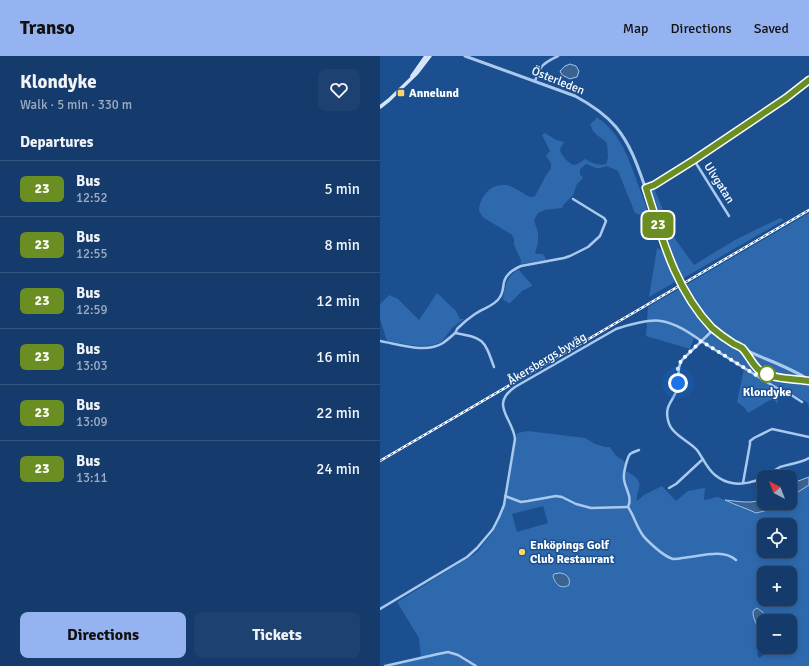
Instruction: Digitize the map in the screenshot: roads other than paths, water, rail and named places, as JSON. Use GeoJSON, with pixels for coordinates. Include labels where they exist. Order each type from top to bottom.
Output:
{"type":"FeatureCollection","features":[{"type":"Feature","properties":{"kind":"main road"},"geometry":{"type":"LineString","coordinates":[[405,85],[426,56]]}},
{"type":"Feature","properties":{"kind":"main road"},"geometry":{"type":"LineString","coordinates":[[380,107],[417,73],[430,56]]}},
{"type":"Feature","properties":{"kind":"street","name":"Österleden"},"geometry":{"type":"LineString","coordinates":[[465,56],[564,92],[584,101],[610,121],[622,135],[631,150],[646,188],[665,248],[677,277],[700,315],[724,338],[736,345],[789,368],[809,380]]}},
{"type":"Feature","properties":{"kind":"street"},"geometry":{"type":"LineString","coordinates":[[535,81],[543,64],[558,56]]}},
{"type":"Feature","properties":{"kind":"street"},"geometry":{"type":"LineString","coordinates":[[646,188],[654,185],[694,160],[786,98],[809,80]]}},
{"type":"Feature","properties":{"kind":"street","name":"Ulvgatan"},"geometry":{"type":"LineString","coordinates":[[694,160],[729,216]]}},
{"type":"Feature","properties":{"kind":"street"},"geometry":{"type":"LineString","coordinates":[[380,341],[409,347],[431,347],[443,343],[475,314],[498,300],[502,294],[508,275],[517,268],[570,256],[582,250],[600,236],[606,221],[573,199]]}},
{"type":"Feature","properties":{"kind":"street","name":"Åkersbergs byväg"},"geometry":{"type":"LineString","coordinates":[[380,609],[467,557],[495,527],[504,505],[515,439],[514,431],[503,407],[505,397],[510,391],[610,332],[627,325],[650,320],[672,324],[802,402]]}},
{"type":"Feature","properties":{"kind":"street"},"geometry":{"type":"LineString","coordinates":[[714,329],[679,364],[677,388],[668,405],[667,413],[668,422],[672,430],[698,452],[711,471],[723,480],[731,482],[743,483],[758,479],[786,465],[800,462],[809,458]]}},
{"type":"Feature","properties":{"kind":"street"},"geometry":{"type":"LineString","coordinates":[[455,333],[467,335],[482,341],[487,347],[494,367]]}},
{"type":"Feature","properties":{"kind":"street"},"geometry":{"type":"LineString","coordinates":[[743,483],[750,441],[754,438],[772,429],[809,437]]}},
{"type":"Feature","properties":{"kind":"street"},"geometry":{"type":"LineString","coordinates":[[639,450],[628,456],[624,480],[630,499],[628,507],[640,532],[645,538],[660,552],[674,559],[710,554],[732,556],[736,560]]}},
{"type":"Feature","properties":{"kind":"street"},"geometry":{"type":"LineString","coordinates":[[669,488],[676,484],[703,459]]}},
{"type":"Feature","properties":{"kind":"street"},"geometry":{"type":"LineString","coordinates":[[505,496],[521,502],[556,496],[591,508],[628,507]]}},
{"type":"Feature","properties":{"kind":"street"},"geometry":{"type":"LineString","coordinates":[[385,666],[448,652],[458,655],[476,666]]}},
{"type":"Feature","properties":{"kind":"railway"},"geometry":{"type":"LineString","coordinates":[[380,461],[809,210]]}},
{"type":"Feature","properties":{"kind":"place","name":"Annelund"},"geometry":{"type":"Point","coordinates":[401,93]}},
{"type":"Feature","properties":{"kind":"place","name":"Klondyke"},"geometry":{"type":"Point","coordinates":[767,374]}},
{"type":"Feature","properties":{"kind":"place","name":"Enköpings Golf Club Restaurant"},"geometry":{"type":"Point","coordinates":[522,552]}}]}
